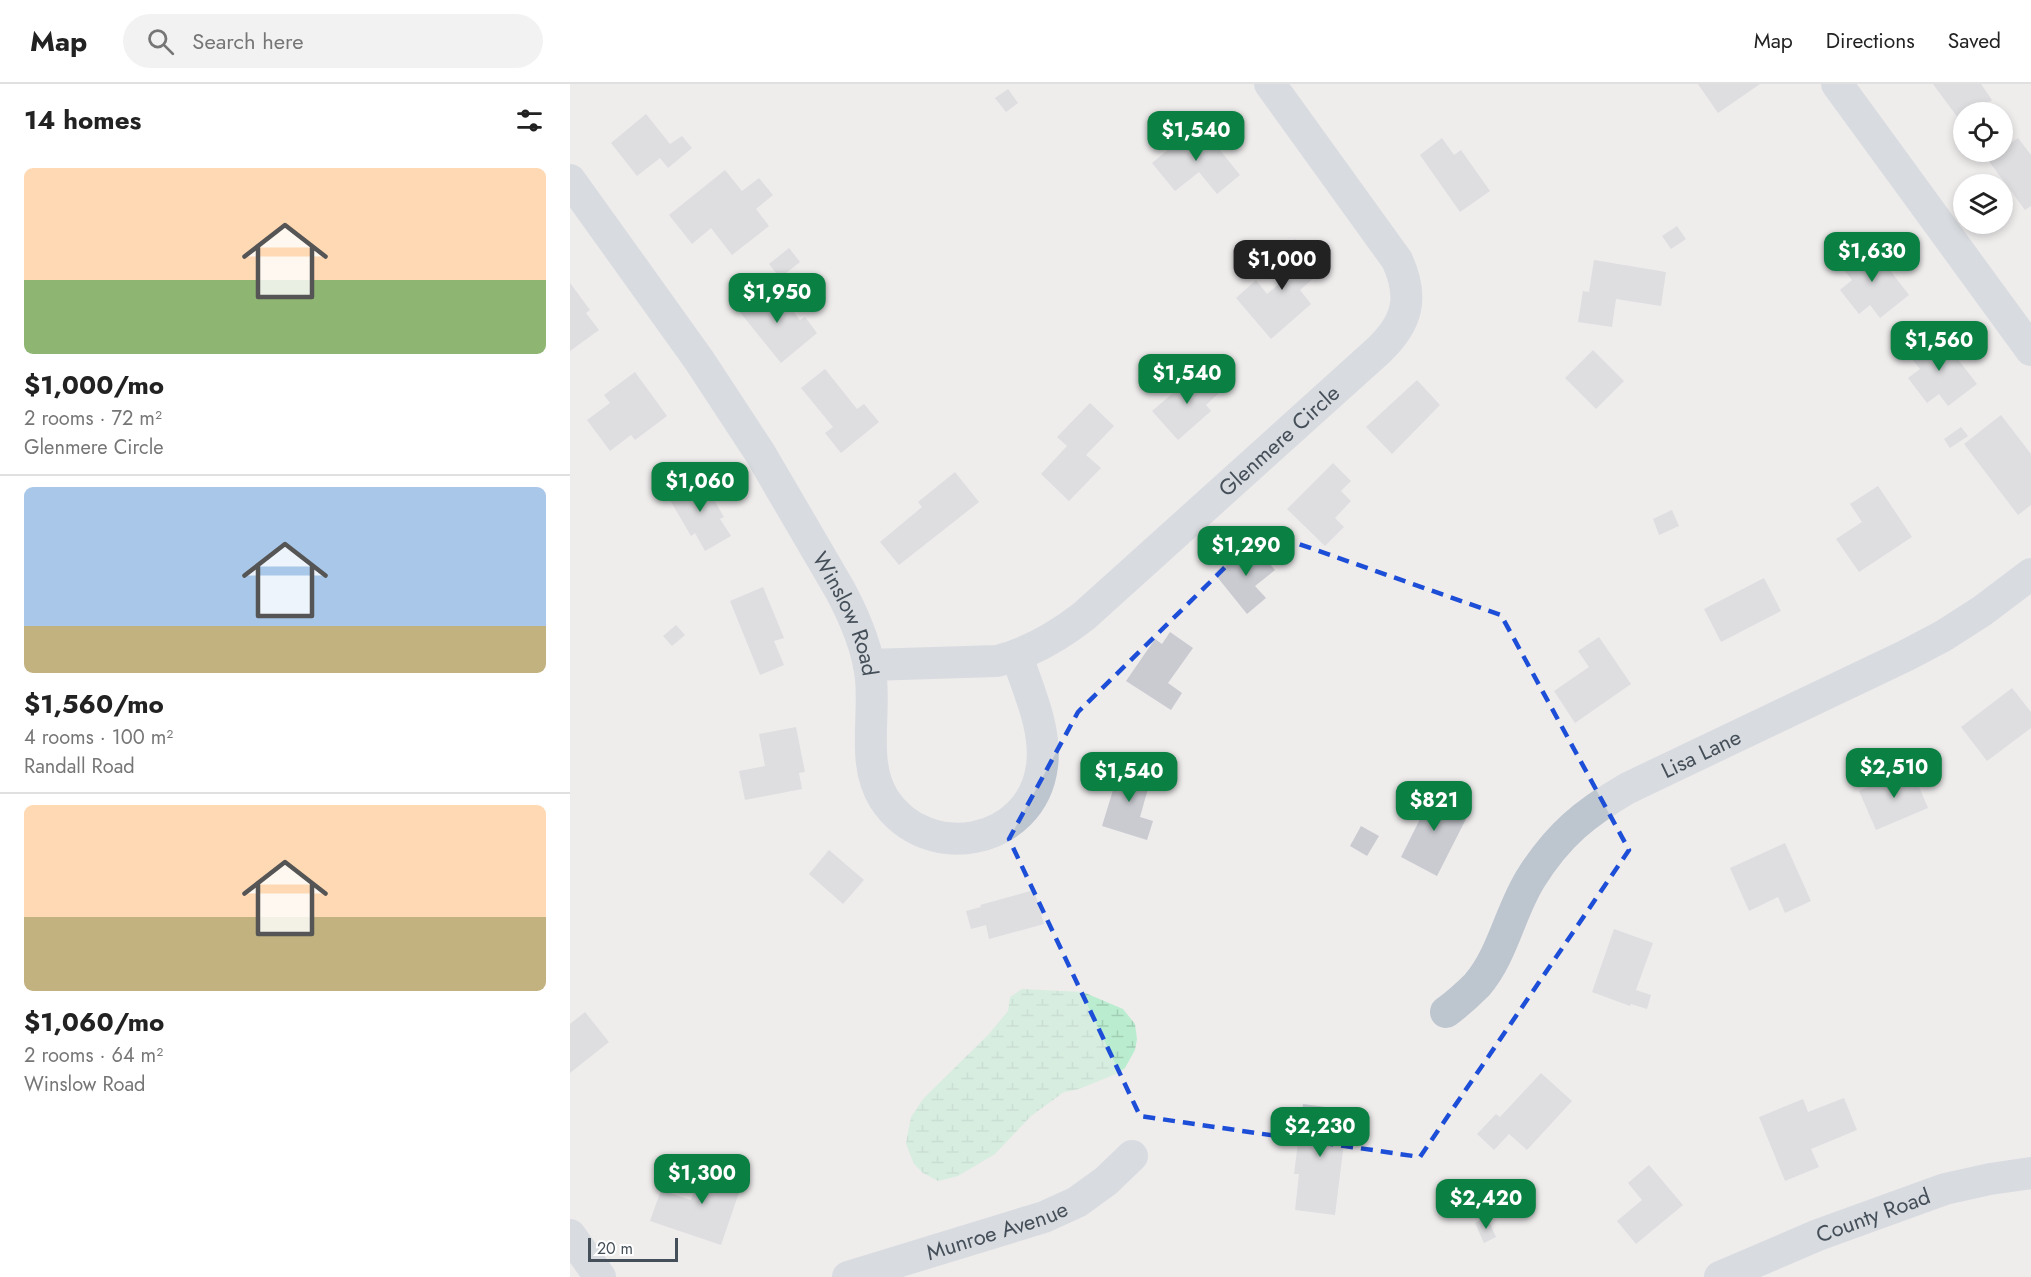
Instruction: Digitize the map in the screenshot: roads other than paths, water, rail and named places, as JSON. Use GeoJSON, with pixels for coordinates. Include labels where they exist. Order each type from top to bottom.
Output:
{"type":"FeatureCollection","features":[{"type":"Feature","properties":{"kind":"street","name":"Glenmere Circle"},"geometry":{"type":"LineString","coordinates":[[869,665],[997,661],[1017,656],[1059,635],[1084,616],[1393,337],[1402,320],[1407,290],[1397,260],[1270,84]]}},
{"type":"Feature","properties":{"kind":"street"},"geometry":{"type":"LineString","coordinates":[[1837,84],[2031,350]]}},
{"type":"Feature","properties":{"kind":"street","name":"Winslow Road"},"geometry":{"type":"LineString","coordinates":[[570,180],[675,326],[760,453],[852,613],[869,665],[873,708],[871,754],[877,786],[884,799],[904,822],[932,836],[966,839],[985,835],[1001,828],[1018,814],[1030,799],[1039,780],[1042,766],[1042,744],[1036,715],[1017,656]]}},
{"type":"Feature","properties":{"kind":"street","name":"Lisa Lane"},"geometry":{"type":"LineString","coordinates":[[1446,1012],[1478,983],[1500,945],[1531,879],[1551,850],[1572,825],[1596,806],[1628,788],[1865,676],[1943,636],[1982,611],[2031,574]]}},
{"type":"Feature","properties":{"kind":"street","name":"Munroe Avenue"},"geometry":{"type":"LineString","coordinates":[[848,1277],[1044,1217],[1077,1202],[1106,1181],[1132,1156]]}},
{"type":"Feature","properties":{"kind":"street","name":"County Road"},"geometry":{"type":"LineString","coordinates":[[1720,1277],[1818,1235],[1935,1192],[1990,1179],[2031,1173]]}},
{"type":"Feature","properties":{"kind":"street"},"geometry":{"type":"LineString","coordinates":[[570,1236],[600,1277]]}}]}
